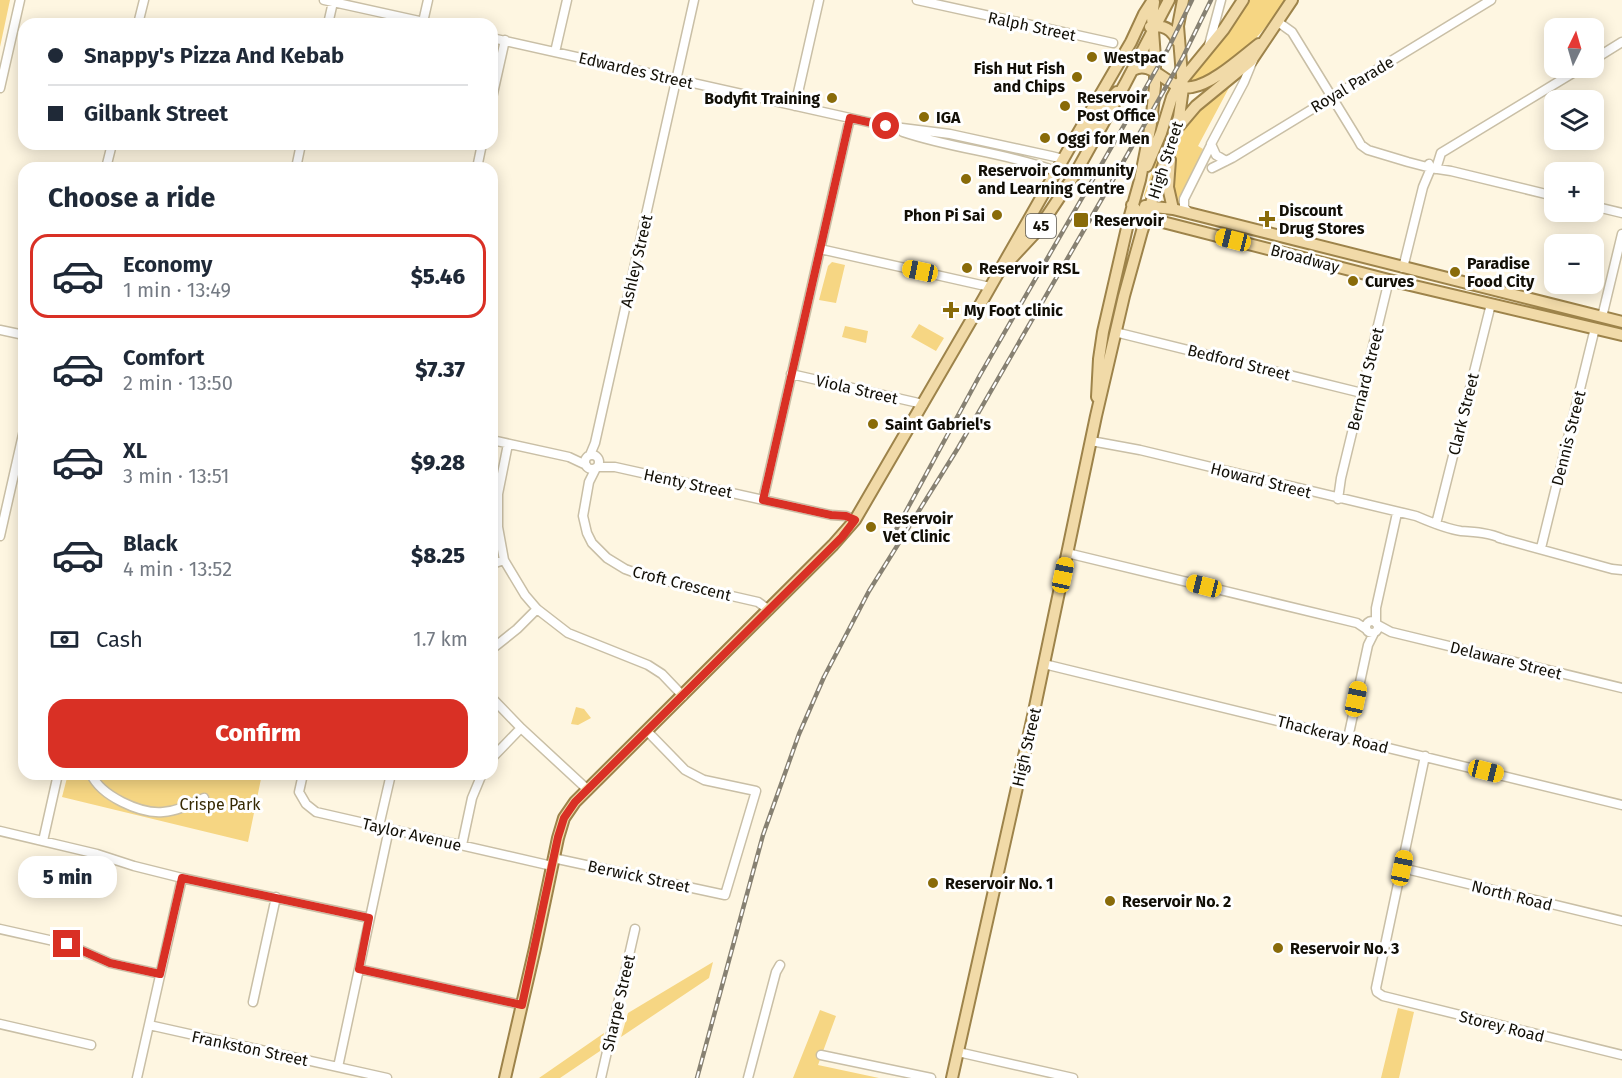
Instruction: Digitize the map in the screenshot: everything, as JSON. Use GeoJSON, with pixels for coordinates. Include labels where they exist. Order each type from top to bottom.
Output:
{"type":"FeatureCollection","features":[{"type":"Feature","properties":{"kind":"main road","name":"High Street"},"geometry":{"type":"LineString","coordinates":[[952,1078],[1068,553],[1096,416],[1108,309],[1140,180],[1151,124],[1155,72],[1152,11],[1154,0]]}},
{"type":"Feature","properties":{"kind":"main road","name":"45"},"geometry":{"type":"LineString","coordinates":[[1024,238],[1056,171],[1154,0]]}},
{"type":"Feature","properties":{"kind":"main road","name":"45"},"geometry":{"type":"LineString","coordinates":[[505,1078],[552,862],[564,818],[575,802],[769,610],[852,524],[999,272],[1024,238],[1050,213],[1077,170],[1169,0]]}},
{"type":"Feature","properties":{"kind":"main road","name":"High Street"},"geometry":{"type":"LineString","coordinates":[[1104,360],[1115,332],[1148,212],[1181,109],[1178,21],[1182,0]]}},
{"type":"Feature","properties":{"kind":"main road"},"geometry":{"type":"LineString","coordinates":[[1173,209],[1168,187],[1172,140],[1194,108],[1243,68],[1254,56],[1292,0]]}},
{"type":"Feature","properties":{"kind":"main road"},"geometry":{"type":"LineString","coordinates":[[1180,84],[1224,29],[1239,1]]}},
{"type":"Feature","properties":{"kind":"main road"},"geometry":{"type":"LineString","coordinates":[[1133,39],[1145,29],[1161,26],[1175,35],[1179,46],[1190,57],[1204,52]]}},
{"type":"Feature","properties":{"kind":"main road"},"geometry":{"type":"LineString","coordinates":[[1133,70],[1144,67],[1180,84],[1196,87],[1229,67],[1266,38]]}},
{"type":"Feature","properties":{"kind":"main road"},"geometry":{"type":"LineString","coordinates":[[1074,140],[1084,139],[1104,105],[1125,84]]}},
{"type":"Feature","properties":{"kind":"main road","name":"High Street"},"geometry":{"type":"LineString","coordinates":[[1140,180],[1180,84]]}},
{"type":"Feature","properties":{"kind":"main road"},"geometry":{"type":"LineString","coordinates":[[1063,159],[1077,170]]}},
{"type":"Feature","properties":{"kind":"main road"},"geometry":{"type":"LineString","coordinates":[[1056,171],[1077,170]]}},
{"type":"Feature","properties":{"kind":"main road","name":"Broadway"},"geometry":{"type":"LineString","coordinates":[[1133,205],[1139,213],[1173,209],[1622,322]]}},
{"type":"Feature","properties":{"kind":"main road","name":"Broadway"},"geometry":{"type":"LineString","coordinates":[[1148,212],[1233,240],[1622,335]]}},
{"type":"Feature","properties":{"kind":"main road"},"geometry":{"type":"LineString","coordinates":[[1233,240],[1236,226]]}},
{"type":"Feature","properties":{"kind":"main road"},"geometry":{"type":"LineString","coordinates":[[1395,281],[1398,267]]}},
{"type":"Feature","properties":{"kind":"main road"},"geometry":{"type":"LineString","coordinates":[[1545,317],[1549,303]]}},
{"type":"Feature","properties":{"kind":"street"},"geometry":{"type":"LineString","coordinates":[[0,88],[20,0]]}},
{"type":"Feature","properties":{"kind":"street"},"geometry":{"type":"LineString","coordinates":[[140,18],[144,0]]}},
{"type":"Feature","properties":{"kind":"street"},"geometry":{"type":"LineString","coordinates":[[424,18],[428,0]]}},
{"type":"Feature","properties":{"kind":"street"},"geometry":{"type":"LineString","coordinates":[[555,52],[567,0]]}},
{"type":"Feature","properties":{"kind":"street","name":"Ashley Street"},"geometry":{"type":"LineString","coordinates":[[593,462],[694,0]]}},
{"type":"Feature","properties":{"kind":"street"},"geometry":{"type":"LineString","coordinates":[[795,106],[819,0]]}},
{"type":"Feature","properties":{"kind":"street","name":"Ralph Street"},"geometry":{"type":"LineString","coordinates":[[917,0],[1113,43]]}},
{"type":"Feature","properties":{"kind":"street"},"geometry":{"type":"LineString","coordinates":[[1204,52],[1221,0]]}},
{"type":"Feature","properties":{"kind":"street","name":"Royal Parade"},"geometry":{"type":"LineString","coordinates":[[1212,168],[1491,0]]}},
{"type":"Feature","properties":{"kind":"street"},"geometry":{"type":"LineString","coordinates":[[328,18],[329,1],[405,18]]}},
{"type":"Feature","properties":{"kind":"street"},"geometry":{"type":"LineString","coordinates":[[1278,22],[1291,31],[1361,145],[1368,150],[1544,194]]}},
{"type":"Feature","properties":{"kind":"street","name":"Edwardes Street"},"geometry":{"type":"LineString","coordinates":[[498,39],[886,126],[950,134],[1063,159]]}},
{"type":"Feature","properties":{"kind":"street"},"geometry":{"type":"LineString","coordinates":[[498,71],[505,40]]}},
{"type":"Feature","properties":{"kind":"street"},"geometry":{"type":"LineString","coordinates":[[1604,53],[1622,42]]}},
{"type":"Feature","properties":{"kind":"street"},"geometry":{"type":"LineString","coordinates":[[1191,214],[1184,207],[1184,199],[1244,82],[1254,56]]}},
{"type":"Feature","properties":{"kind":"street"},"geometry":{"type":"LineString","coordinates":[[1398,267],[1423,187],[1432,166],[1441,153],[1565,78]]}},
{"type":"Feature","properties":{"kind":"street"},"geometry":{"type":"LineString","coordinates":[[763,500],[850,118]]}},
{"type":"Feature","properties":{"kind":"street","name":"Edwardes Street"},"geometry":{"type":"LineString","coordinates":[[886,126],[927,140],[1056,171]]}},
{"type":"Feature","properties":{"kind":"street"},"geometry":{"type":"LineString","coordinates":[[1211,145],[1216,155],[1226,161]]}},
{"type":"Feature","properties":{"kind":"street"},"geometry":{"type":"LineString","coordinates":[[1604,209],[1622,213]]}},
{"type":"Feature","properties":{"kind":"street"},"geometry":{"type":"LineString","coordinates":[[1602,317],[1622,234]]}},
{"type":"Feature","properties":{"kind":"street"},"geometry":{"type":"LineString","coordinates":[[820,249],[990,287]]}},
{"type":"Feature","properties":{"kind":"street","name":"Bernard Street"},"geometry":{"type":"LineString","coordinates":[[1336,498],[1362,393],[1395,281]]}},
{"type":"Feature","properties":{"kind":"street","name":"Clark Street"},"geometry":{"type":"LineString","coordinates":[[1436,524],[1491,304]]}},
{"type":"Feature","properties":{"kind":"street","name":"Dennis Street"},"geometry":{"type":"LineString","coordinates":[[1541,548],[1595,328]]}},
{"type":"Feature","properties":{"kind":"street"},"geometry":{"type":"LineString","coordinates":[[0,330],[18,334]]}},
{"type":"Feature","properties":{"kind":"street","name":"Bedford Street"},"geometry":{"type":"LineString","coordinates":[[1115,332],[1362,393]]}},
{"type":"Feature","properties":{"kind":"street","name":"Viola Street"},"geometry":{"type":"LineString","coordinates":[[791,374],[923,404]]}},
{"type":"Feature","properties":{"kind":"street","name":"Howard Street"},"geometry":{"type":"LineString","coordinates":[[1091,439],[1112,442],[1401,514],[1421,523],[1436,524],[1473,536],[1503,539],[1612,569],[1622,568]]}},
{"type":"Feature","properties":{"kind":"street"},"geometry":{"type":"LineString","coordinates":[[498,442],[593,462]]}},
{"type":"Feature","properties":{"kind":"street"},"geometry":{"type":"LineString","coordinates":[[508,444],[498,494],[498,527],[504,560],[521,590],[537,609],[568,633],[648,665],[662,674],[683,696]]}},
{"type":"Feature","properties":{"kind":"street"},"geometry":{"type":"LineString","coordinates":[[0,536],[18,456]]}},
{"type":"Feature","properties":{"kind":"street","name":"Henty Street"},"geometry":{"type":"LineString","coordinates":[[593,462],[831,515],[852,524]]}},
{"type":"Feature","properties":{"kind":"street","name":"Croft Crescent"},"geometry":{"type":"LineString","coordinates":[[593,462],[583,516],[592,543],[607,558],[633,573],[758,602],[769,610]]}},
{"type":"Feature","properties":{"kind":"street"},"geometry":{"type":"LineString","coordinates":[[1348,738],[1376,608],[1401,514]]}},
{"type":"Feature","properties":{"kind":"street","name":"Delaware Street"},"geometry":{"type":"LineString","coordinates":[[1068,553],[1622,688]]}},
{"type":"Feature","properties":{"kind":"street"},"geometry":{"type":"LineString","coordinates":[[498,562],[504,560]]}},
{"type":"Feature","properties":{"kind":"street"},"geometry":{"type":"LineString","coordinates":[[498,644],[537,609]]}},
{"type":"Feature","properties":{"kind":"street","name":"Thackeray Road"},"geometry":{"type":"LineString","coordinates":[[1044,664],[1622,804]]}},
{"type":"Feature","properties":{"kind":"street"},"geometry":{"type":"LineString","coordinates":[[498,704],[588,790]]}},
{"type":"Feature","properties":{"kind":"street"},"geometry":{"type":"LineString","coordinates":[[498,752],[521,728]]}},
{"type":"Feature","properties":{"kind":"street","name":"Berwick Street"},"geometry":{"type":"LineString","coordinates":[[552,862],[724,895],[756,791],[704,780],[685,770],[647,731]]}},
{"type":"Feature","properties":{"kind":"street"},"geometry":{"type":"LineString","coordinates":[[1402,868],[1425,756]]}},
{"type":"Feature","properties":{"kind":"street"},"geometry":{"type":"LineString","coordinates":[[43,841],[57,780]]}},
{"type":"Feature","properties":{"kind":"street"},"geometry":{"type":"LineString","coordinates":[[94,780],[114,798],[147,812],[179,809],[204,798]]}},
{"type":"Feature","properties":{"kind":"street","name":"Taylor Avenue"},"geometry":{"type":"LineString","coordinates":[[302,780],[299,792],[306,804],[316,812],[462,845],[552,862]]}},
{"type":"Feature","properties":{"kind":"street"},"geometry":{"type":"LineString","coordinates":[[379,826],[390,780]]}},
{"type":"Feature","properties":{"kind":"street"},"geometry":{"type":"LineString","coordinates":[[462,845],[472,798],[480,780]]}},
{"type":"Feature","properties":{"kind":"street"},"geometry":{"type":"LineString","coordinates":[[338,1067],[389,829]]}},
{"type":"Feature","properties":{"kind":"street"},"geometry":{"type":"LineString","coordinates":[[0,831],[97,854],[182,878],[369,918]]}},
{"type":"Feature","properties":{"kind":"street","name":"North Road"},"geometry":{"type":"LineString","coordinates":[[1402,868],[1622,921]]}},
{"type":"Feature","properties":{"kind":"street","name":"Storey Road"},"geometry":{"type":"LineString","coordinates":[[1402,868],[1377,992],[1383,996],[1622,1055]]}},
{"type":"Feature","properties":{"kind":"street"},"geometry":{"type":"LineString","coordinates":[[137,1078],[182,878]]}},
{"type":"Feature","properties":{"kind":"street"},"geometry":{"type":"LineString","coordinates":[[253,1002],[276,897]]}},
{"type":"Feature","properties":{"kind":"street"},"geometry":{"type":"LineString","coordinates":[[0,929],[67,944],[110,963],[160,974]]}},
{"type":"Feature","properties":{"kind":"street","name":"Sharpe Street"},"geometry":{"type":"LineString","coordinates":[[601,1078],[635,929]]}},
{"type":"Feature","properties":{"kind":"street"},"geometry":{"type":"LineString","coordinates":[[748,1078],[776,972],[780,965]]}},
{"type":"Feature","properties":{"kind":"street"},"geometry":{"type":"LineString","coordinates":[[359,969],[522,1005]]}},
{"type":"Feature","properties":{"kind":"street"},"geometry":{"type":"LineString","coordinates":[[0,1024],[91,1045]]}},
{"type":"Feature","properties":{"kind":"street","name":"Frankston Street"},"geometry":{"type":"LineString","coordinates":[[149,1025],[387,1078]]}},
{"type":"Feature","properties":{"kind":"street"},"geometry":{"type":"LineString","coordinates":[[958,1052],[1073,1078]]}},
{"type":"Feature","properties":{"kind":"street"},"geometry":{"type":"LineString","coordinates":[[821,1055],[931,1078]]}},
{"type":"Feature","properties":{"kind":"green space"},"geometry":{"type":"Polygon","coordinates":[[[0,0],[10,0],[0,47],[0,0]]]}},
{"type":"Feature","properties":{"kind":"green space"},"geometry":{"type":"Polygon","coordinates":[[[1247,0],[1285,0],[1267,26],[1230,63],[1202,79],[1187,83],[1187,80],[1247,0]]]}},
{"type":"Feature","properties":{"kind":"green space"},"geometry":{"type":"Polygon","coordinates":[[[1231,84],[1198,146],[1203,149],[1184,190],[1181,206],[1175,204],[1172,200],[1175,154],[1181,133],[1194,114],[1231,84]]]}},
{"type":"Feature","properties":{"kind":"green space"},"geometry":{"type":"Polygon","coordinates":[[[1167,128],[1171,130],[1148,200],[1146,200],[1144,195],[1167,128]]]}},
{"type":"Feature","properties":{"kind":"green space"},"geometry":{"type":"Polygon","coordinates":[[[832,262],[845,265],[836,303],[819,300],[828,266],[832,262]]]}},
{"type":"Feature","properties":{"kind":"green space"},"geometry":{"type":"Polygon","coordinates":[[[919,324],[944,338],[936,351],[911,337],[919,324]]]}},
{"type":"Feature","properties":{"kind":"green space"},"geometry":{"type":"Polygon","coordinates":[[[845,326],[868,331],[866,343],[842,337],[845,326]]]}},
{"type":"Feature","properties":{"kind":"green space"},"geometry":{"type":"Polygon","coordinates":[[[576,707],[584,709],[591,718],[578,725],[571,724],[576,707]]]}},
{"type":"Feature","properties":{"kind":"green space","name":"Crispe Park"},"geometry":{"type":"Polygon","coordinates":[[[66,780],[261,780],[248,842],[62,797],[66,780]]]}},
{"type":"Feature","properties":{"kind":"green space"},"geometry":{"type":"Polygon","coordinates":[[[713,962],[709,978],[621,1037],[628,1013],[713,962]]]}},
{"type":"Feature","properties":{"kind":"green space"},"geometry":{"type":"Polygon","coordinates":[[[1398,1008],[1414,1012],[1399,1078],[1381,1078],[1398,1008]]]}},
{"type":"Feature","properties":{"kind":"green space"},"geometry":{"type":"Polygon","coordinates":[[[820,1010],[836,1016],[818,1065],[879,1078],[793,1078],[820,1010]]]}},
{"type":"Feature","properties":{"kind":"green space"},"geometry":{"type":"Polygon","coordinates":[[[604,1033],[600,1051],[560,1078],[539,1078],[604,1033]]]}},
{"type":"Feature","properties":{"kind":"railway"},"geometry":{"type":"LineString","coordinates":[[892,537],[980,375],[1168,49],[1192,0]]}},
{"type":"Feature","properties":{"kind":"railway"},"geometry":{"type":"LineString","coordinates":[[697,1078],[763,835],[799,734],[824,677],[869,591],[958,448],[1118,171],[1183,57],[1211,0]]}},
{"type":"Feature","properties":{"kind":"place","name":"Westpac"},"geometry":{"type":"Point","coordinates":[1092,57]}},
{"type":"Feature","properties":{"kind":"place","name":"Fish Hut Fish and Chips"},"geometry":{"type":"Point","coordinates":[1077,77]}},
{"type":"Feature","properties":{"kind":"place","name":"Bodyfit Training"},"geometry":{"type":"Point","coordinates":[832,98]}},
{"type":"Feature","properties":{"kind":"place","name":"Reservoir Post Office"},"geometry":{"type":"Point","coordinates":[1065,106]}},
{"type":"Feature","properties":{"kind":"place","name":"IGA"},"geometry":{"type":"Point","coordinates":[924,117]}},
{"type":"Feature","properties":{"kind":"place","name":"Oggi for Men"},"geometry":{"type":"Point","coordinates":[1045,138]}},
{"type":"Feature","properties":{"kind":"place","name":"Reservoir Community and Learning Centre"},"geometry":{"type":"Point","coordinates":[966,179]}},
{"type":"Feature","properties":{"kind":"place","name":"Phon Pi Sai"},"geometry":{"type":"Point","coordinates":[997,215]}},
{"type":"Feature","properties":{"kind":"place","name":"Discount Drug Stores"},"geometry":{"type":"Point","coordinates":[1267,219]}},
{"type":"Feature","properties":{"kind":"place","name":"Reservoir"},"geometry":{"type":"Point","coordinates":[1081,220]}},
{"type":"Feature","properties":{"kind":"place","name":"Reservoir RSL"},"geometry":{"type":"Point","coordinates":[967,268]}},
{"type":"Feature","properties":{"kind":"place","name":"Paradise Food City"},"geometry":{"type":"Point","coordinates":[1455,272]}},
{"type":"Feature","properties":{"kind":"place","name":"Curves"},"geometry":{"type":"Point","coordinates":[1353,281]}},
{"type":"Feature","properties":{"kind":"place","name":"My Foot clinic"},"geometry":{"type":"Point","coordinates":[951,310]}},
{"type":"Feature","properties":{"kind":"place","name":"Saint Gabriel's"},"geometry":{"type":"Point","coordinates":[873,424]}},
{"type":"Feature","properties":{"kind":"place","name":"Reservoir Vet Clinic"},"geometry":{"type":"Point","coordinates":[871,527]}},
{"type":"Feature","properties":{"kind":"place","name":"Reservoir No. 1"},"geometry":{"type":"Point","coordinates":[933,883]}},
{"type":"Feature","properties":{"kind":"place","name":"Reservoir No. 2"},"geometry":{"type":"Point","coordinates":[1110,901]}},
{"type":"Feature","properties":{"kind":"place","name":"Reservoir No. 3"},"geometry":{"type":"Point","coordinates":[1278,948]}},
{"type":"Feature","properties":{"kind":"route"},"geometry":{"type":"LineString","coordinates":[[67,944],[110,963],[160,974],[182,878],[369,918],[359,969],[522,1005],[564,818],[575,802],[842,537],[855,520],[846,516],[831,515],[763,500],[850,118],[886,126]]}}]}
